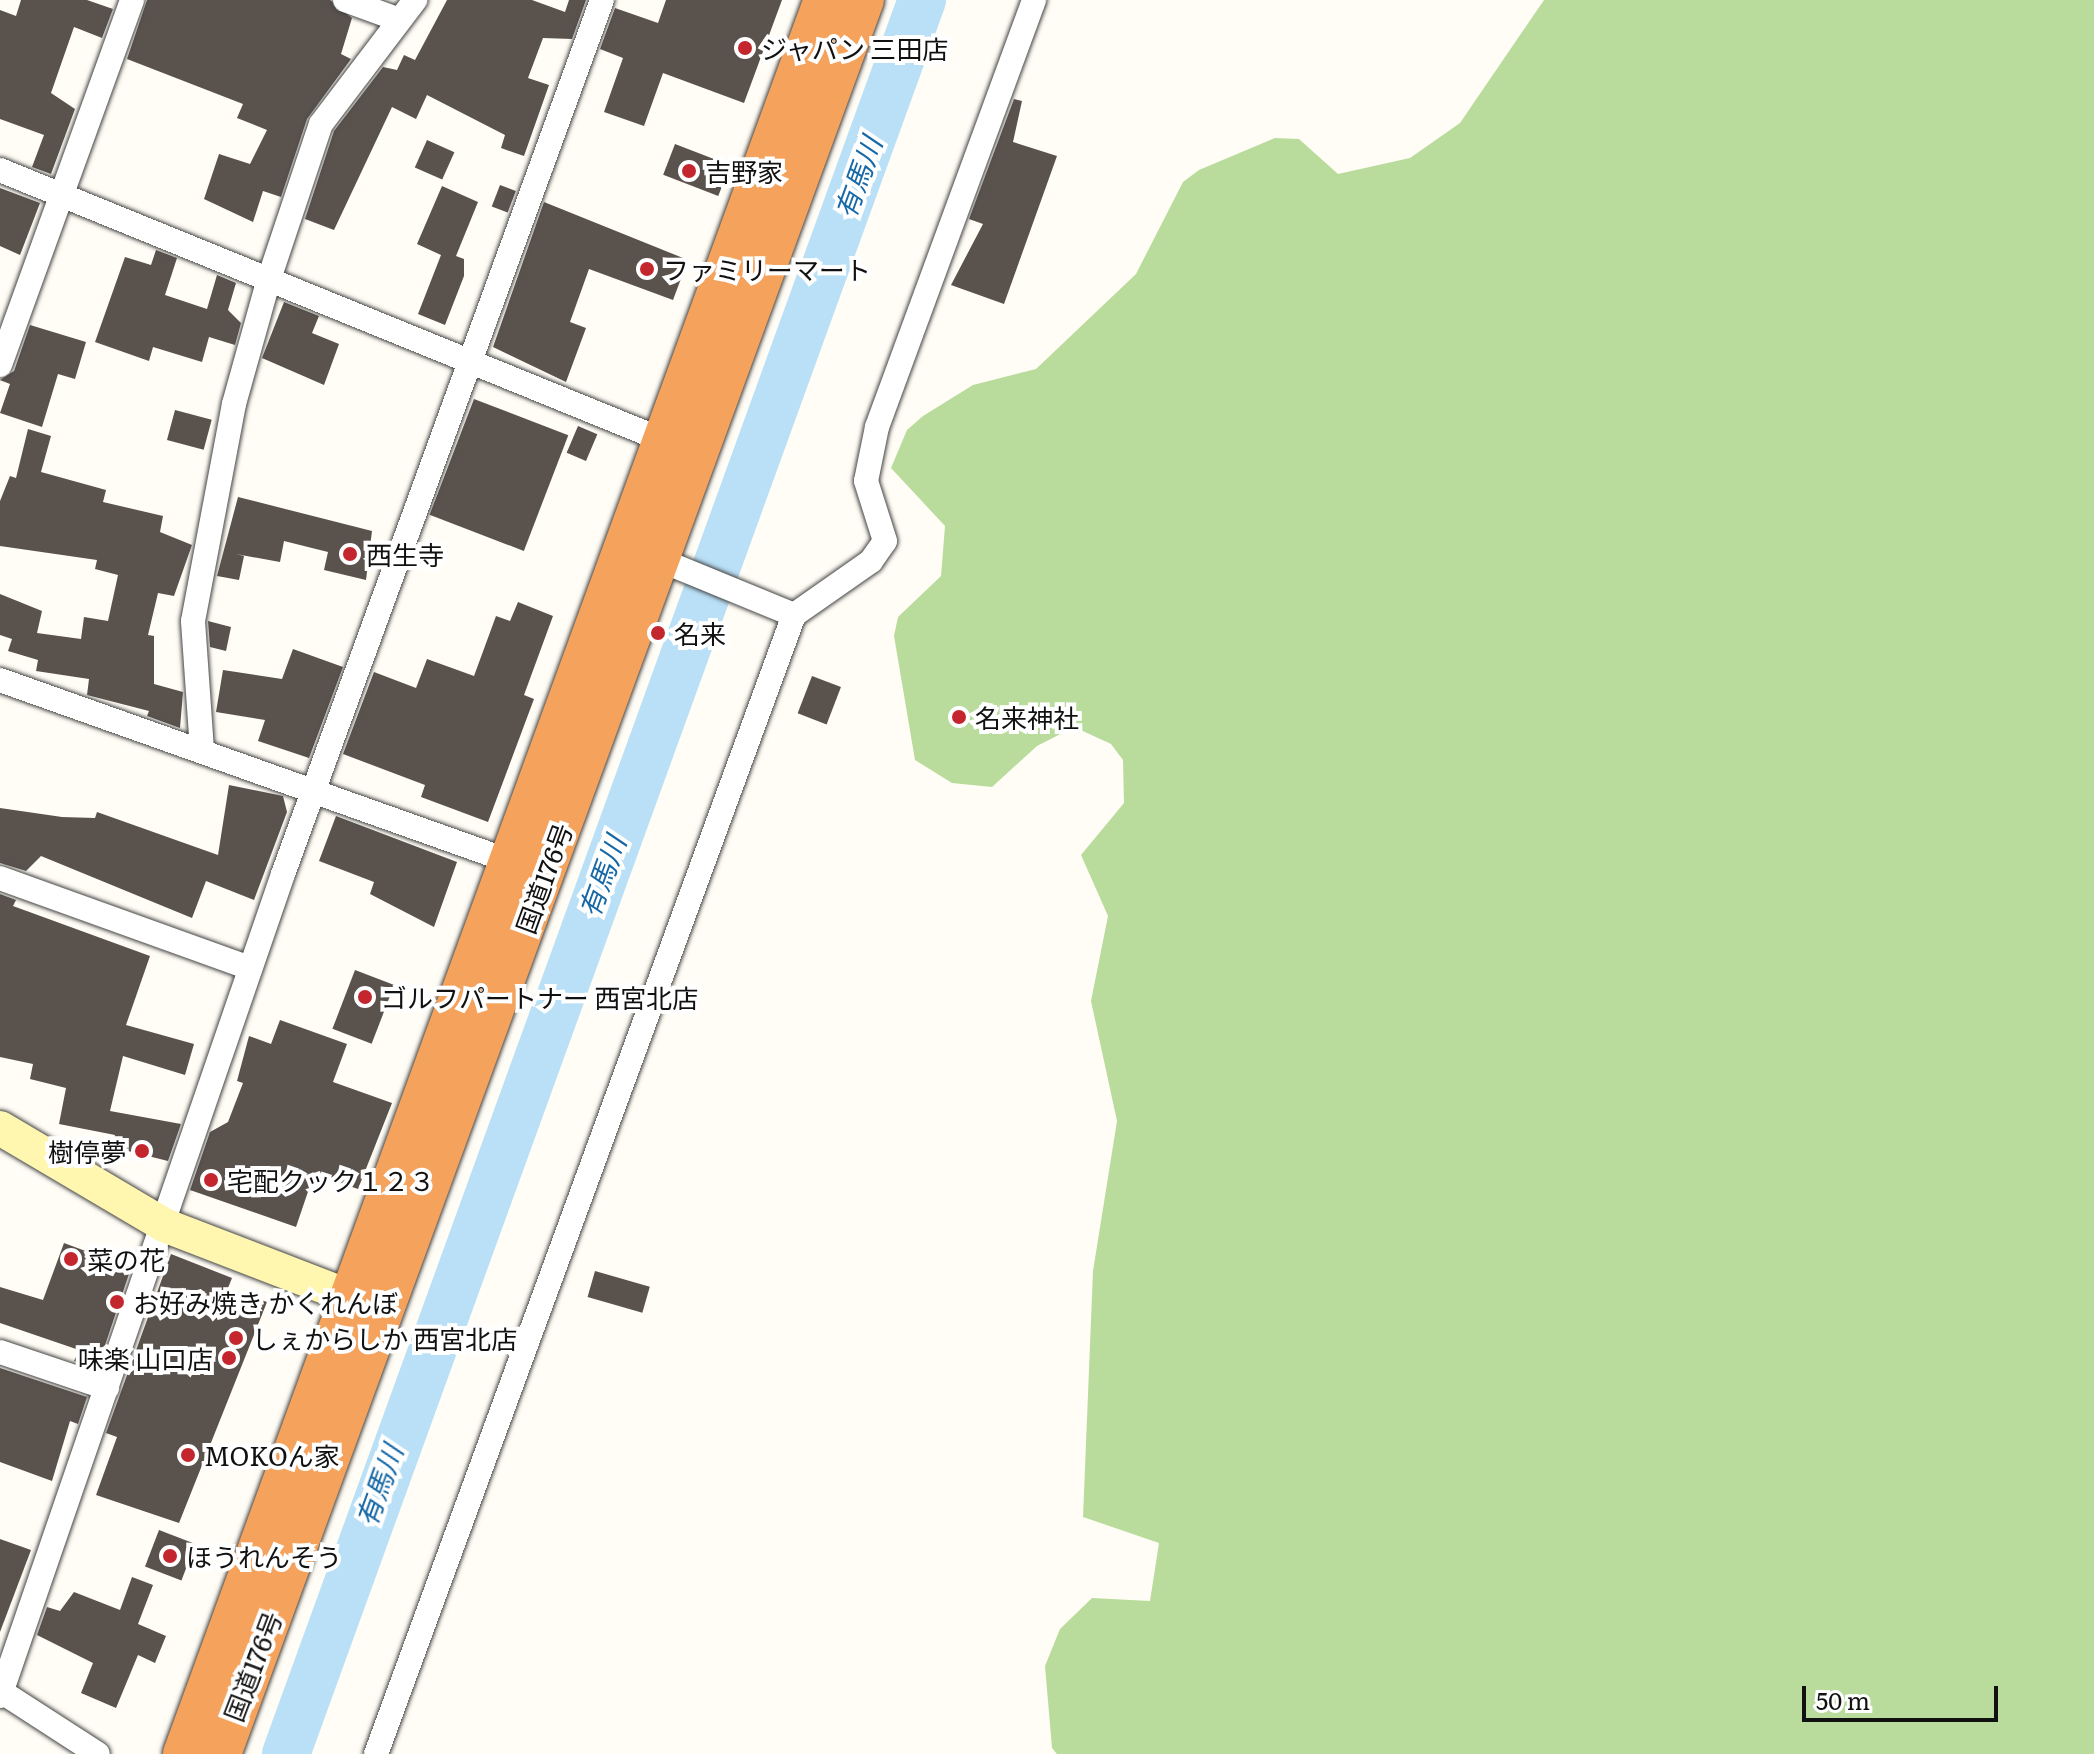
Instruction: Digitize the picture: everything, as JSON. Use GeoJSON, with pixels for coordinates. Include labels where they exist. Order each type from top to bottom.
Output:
{"type":"FeatureCollection","features":[{"type":"Feature","properties":{"kind":"highway","name":"国道176号"},"geometry":{"type":"LineString","coordinates":[[184,1754],[672,565],[683,448],[825,0]]}},
{"type":"Feature","properties":{"kind":"highway","name":"国道176号"},"geometry":{"type":"LineString","coordinates":[[220,1754],[515,863],[863,0]]}},
{"type":"Feature","properties":{"kind":"street"},"geometry":{"type":"LineString","coordinates":[[0,365],[132,0]]}},
{"type":"Feature","properties":{"kind":"street"},"geometry":{"type":"LineString","coordinates":[[345,0],[397,19]]}},
{"type":"Feature","properties":{"kind":"street"},"geometry":{"type":"LineString","coordinates":[[202,750],[193,621],[234,404],[269,279],[321,124],[397,19],[415,0]]}},
{"type":"Feature","properties":{"kind":"street"},"geometry":{"type":"LineString","coordinates":[[98,1754],[1,1694],[7,1652],[107,1388],[250,968],[602,0]]}},
{"type":"Feature","properties":{"kind":"street"},"geometry":{"type":"LineString","coordinates":[[376,1754],[794,615],[871,561],[885,541],[866,481],[877,427],[1034,0]]}},
{"type":"Feature","properties":{"kind":"street"},"geometry":{"type":"LineString","coordinates":[[0,170],[65,192],[471,365],[683,448]]}},
{"type":"Feature","properties":{"kind":"street"},"geometry":{"type":"LineString","coordinates":[[672,565],[794,615]]}},
{"type":"Feature","properties":{"kind":"street"},"geometry":{"type":"LineString","coordinates":[[0,680],[515,863]]}},
{"type":"Feature","properties":{"kind":"street"},"geometry":{"type":"LineString","coordinates":[[0,878],[250,968]]}},
{"type":"Feature","properties":{"kind":"street"},"geometry":{"type":"LineString","coordinates":[[0,1128],[164,1225],[370,1304]]}},
{"type":"Feature","properties":{"kind":"street"},"geometry":{"type":"LineString","coordinates":[[0,1352],[107,1388]]}},
{"type":"Feature","properties":{"kind":"green space"},"geometry":{"type":"Polygon","coordinates":[[[1544,0],[2094,0],[2094,1754],[1057,1754],[1052,1748],[1045,1666],[1060,1629],[1092,1598],[1150,1601],[1159,1543],[1083,1517],[1093,1271],[1117,1121],[1091,1001],[1108,916],[1081,855],[1124,803],[1123,760],[1111,744],[1074,727],[1037,746],[992,787],[952,783],[915,760],[894,636],[898,617],[941,576],[945,526],[891,468],[907,430],[923,416],[973,385],[1036,369],[1136,274],[1183,182],[1199,170],[1275,138],[1299,139],[1338,174],[1410,158],[1460,123],[1544,0]]]}},
{"type":"Feature","properties":{"kind":"building"},"geometry":{"type":"Polygon","coordinates":[[[21,0],[87,0],[113,9],[102,38],[74,27],[51,93],[75,109],[51,174],[32,167],[44,135],[0,119],[0,10],[16,16],[21,0]]]}},
{"type":"Feature","properties":{"kind":"building"},"geometry":{"type":"Polygon","coordinates":[[[147,0],[330,0],[352,18],[341,54],[351,59],[307,119],[281,197],[263,191],[253,222],[204,199],[219,154],[250,164],[267,130],[237,118],[243,104],[127,59],[147,0]]]}},
{"type":"Feature","properties":{"kind":"building"},"geometry":{"type":"Polygon","coordinates":[[[447,0],[532,0],[565,12],[569,0],[586,0],[572,39],[543,38],[528,78],[549,85],[524,156],[501,148],[505,135],[427,95],[416,119],[392,107],[334,230],[305,219],[334,131],[383,67],[397,70],[404,55],[415,60],[447,0]]]}},
{"type":"Feature","properties":{"kind":"building"},"geometry":{"type":"Polygon","coordinates":[[[666,0],[782,0],[744,103],[663,73],[644,126],[604,112],[623,58],[600,49],[615,8],[658,23],[666,0]]]}},
{"type":"Feature","properties":{"kind":"building"},"geometry":{"type":"Polygon","coordinates":[[[1014,99],[1022,101],[1013,142],[1057,156],[1004,304],[951,285],[983,224],[969,219],[1014,99]]]}},
{"type":"Feature","properties":{"kind":"building"},"geometry":{"type":"Polygon","coordinates":[[[427,140],[454,152],[442,180],[415,167],[427,140]]]}},
{"type":"Feature","properties":{"kind":"building"},"geometry":{"type":"Polygon","coordinates":[[[675,144],[730,165],[718,196],[663,175],[675,144]]]}},
{"type":"Feature","properties":{"kind":"building"},"geometry":{"type":"Polygon","coordinates":[[[500,185],[516,191],[508,213],[492,206],[500,185]]]}},
{"type":"Feature","properties":{"kind":"building"},"geometry":{"type":"Polygon","coordinates":[[[442,186],[478,202],[456,256],[464,259],[464,276],[445,325],[418,314],[441,255],[417,244],[442,186]]]}},
{"type":"Feature","properties":{"kind":"building"},"geometry":{"type":"Polygon","coordinates":[[[0,188],[40,203],[20,255],[0,246],[0,188]]]}},
{"type":"Feature","properties":{"kind":"building"},"geometry":{"type":"Polygon","coordinates":[[[544,202],[688,260],[673,300],[589,269],[570,322],[586,328],[566,382],[493,347],[544,202]]]}},
{"type":"Feature","properties":{"kind":"building"},"geometry":{"type":"Polygon","coordinates":[[[156,250],[177,258],[165,295],[207,309],[217,275],[236,283],[228,310],[241,323],[235,345],[209,337],[202,362],[153,347],[149,361],[95,342],[125,257],[151,265],[156,250]]]}},
{"type":"Feature","properties":{"kind":"building"},"geometry":{"type":"Polygon","coordinates":[[[284,302],[319,316],[312,333],[339,344],[324,385],[262,358],[284,302]]]}},
{"type":"Feature","properties":{"kind":"building"},"geometry":{"type":"Polygon","coordinates":[[[30,325],[86,342],[75,379],[58,374],[42,427],[0,413],[10,384],[0,380],[14,371],[30,325]]]}},
{"type":"Feature","properties":{"kind":"building"},"geometry":{"type":"Polygon","coordinates":[[[474,399],[568,435],[524,551],[430,515],[474,399]]]}},
{"type":"Feature","properties":{"kind":"building"},"geometry":{"type":"Polygon","coordinates":[[[175,410],[212,420],[204,450],[167,440],[175,410]]]}},
{"type":"Feature","properties":{"kind":"building"},"geometry":{"type":"Polygon","coordinates":[[[578,426],[597,434],[586,461],[567,453],[578,426]]]}},
{"type":"Feature","properties":{"kind":"building"},"geometry":{"type":"Polygon","coordinates":[[[28,429],[51,436],[41,472],[106,490],[103,502],[163,516],[160,532],[192,545],[174,596],[158,593],[148,635],[154,636],[154,684],[183,692],[180,728],[147,716],[149,711],[87,695],[89,679],[36,671],[38,660],[8,651],[12,639],[0,635],[0,594],[42,611],[37,633],[81,639],[84,617],[108,621],[118,575],[95,569],[97,560],[0,546],[0,501],[10,476],[16,478],[28,429]]]}},
{"type":"Feature","properties":{"kind":"building"},"geometry":{"type":"Polygon","coordinates":[[[238,497],[372,531],[366,580],[324,570],[328,552],[284,541],[280,562],[236,554],[244,556],[239,580],[217,576],[238,497]]]}},
{"type":"Feature","properties":{"kind":"building"},"geometry":{"type":"Polygon","coordinates":[[[518,602],[553,616],[524,695],[534,699],[488,822],[421,797],[425,785],[343,754],[374,672],[416,688],[427,659],[474,676],[496,616],[510,621],[518,602]]]}},
{"type":"Feature","properties":{"kind":"building"},"geometry":{"type":"Polygon","coordinates":[[[208,621],[231,627],[226,651],[210,647],[208,621]]]}},
{"type":"Feature","properties":{"kind":"building"},"geometry":{"type":"Polygon","coordinates":[[[293,649],[343,667],[309,758],[258,741],[265,720],[216,712],[223,670],[282,679],[293,649]]]}},
{"type":"Feature","properties":{"kind":"building"},"geometry":{"type":"Polygon","coordinates":[[[812,676],[841,687],[827,724],[798,713],[812,676]]]}},
{"type":"Feature","properties":{"kind":"building"},"geometry":{"type":"Polygon","coordinates":[[[229,785],[283,796],[287,812],[254,900],[206,881],[192,918],[41,856],[26,871],[0,863],[0,808],[62,817],[95,818],[97,812],[218,855],[229,785]]]}},
{"type":"Feature","properties":{"kind":"building"},"geometry":{"type":"Polygon","coordinates":[[[336,816],[457,862],[434,927],[370,894],[374,882],[319,861],[336,816]]]}},
{"type":"Feature","properties":{"kind":"building"},"geometry":{"type":"Polygon","coordinates":[[[0,894],[16,900],[13,906],[150,956],[126,1025],[194,1044],[185,1075],[123,1056],[110,1111],[181,1124],[168,1161],[112,1147],[115,1135],[59,1124],[66,1088],[30,1079],[33,1064],[0,1057],[0,894]]]}},
{"type":"Feature","properties":{"kind":"building"},"geometry":{"type":"Polygon","coordinates":[[[355,970],[394,985],[372,1044],[332,1029],[355,970]]]}},
{"type":"Feature","properties":{"kind":"building"},"geometry":{"type":"Polygon","coordinates":[[[280,1020],[347,1044],[333,1082],[392,1103],[358,1189],[314,1174],[296,1227],[190,1190],[210,1132],[228,1122],[243,1083],[237,1081],[249,1036],[271,1044],[280,1020]]]}},
{"type":"Feature","properties":{"kind":"building"},"geometry":{"type":"Polygon","coordinates":[[[64,1243],[131,1268],[97,1369],[74,1361],[79,1350],[0,1323],[0,1287],[43,1300],[64,1243]]]}},
{"type":"Feature","properties":{"kind":"building"},"geometry":{"type":"Polygon","coordinates":[[[171,1254],[232,1278],[228,1288],[267,1302],[179,1523],[96,1495],[117,1437],[106,1433],[171,1254]]]}},
{"type":"Feature","properties":{"kind":"building"},"geometry":{"type":"Polygon","coordinates":[[[595,1271],[650,1287],[642,1313],[588,1297],[595,1271]]]}},
{"type":"Feature","properties":{"kind":"building"},"geometry":{"type":"Polygon","coordinates":[[[0,1368],[87,1397],[78,1424],[70,1421],[52,1481],[0,1462],[0,1368]]]}},
{"type":"Feature","properties":{"kind":"building"},"geometry":{"type":"Polygon","coordinates":[[[159,1530],[195,1544],[181,1580],[145,1566],[159,1530]]]}},
{"type":"Feature","properties":{"kind":"building"},"geometry":{"type":"Polygon","coordinates":[[[0,1539],[31,1550],[0,1632],[0,1539]]]}},
{"type":"Feature","properties":{"kind":"building"},"geometry":{"type":"Polygon","coordinates":[[[132,1577],[153,1585],[138,1624],[166,1636],[155,1663],[138,1655],[116,1708],[81,1693],[93,1663],[37,1635],[47,1607],[60,1611],[74,1592],[120,1610],[132,1577]]]}},
{"type":"Feature","properties":{"kind":"waterway","name":"有馬川"},"geometry":{"type":"LineString","coordinates":[[286,1754],[922,0]]}},
{"type":"Feature","properties":{"kind":"place","name":"ジャパン 三田店"},"geometry":{"type":"Point","coordinates":[745,48]}},
{"type":"Feature","properties":{"kind":"place","name":"吉野家"},"geometry":{"type":"Point","coordinates":[689,171]}},
{"type":"Feature","properties":{"kind":"place","name":"ファミリーマート"},"geometry":{"type":"Point","coordinates":[647,269]}},
{"type":"Feature","properties":{"kind":"place","name":"西生寺"},"geometry":{"type":"Point","coordinates":[350,554]}},
{"type":"Feature","properties":{"kind":"place","name":"名来"},"geometry":{"type":"Point","coordinates":[658,633]}},
{"type":"Feature","properties":{"kind":"place","name":"名来神社"},"geometry":{"type":"Point","coordinates":[959,717]}},
{"type":"Feature","properties":{"kind":"place","name":"ゴルフパートナー 西宮北店"},"geometry":{"type":"Point","coordinates":[365,997]}},
{"type":"Feature","properties":{"kind":"place","name":"樹停夢"},"geometry":{"type":"Point","coordinates":[142,1151]}},
{"type":"Feature","properties":{"kind":"place","name":"宅配クック１２３"},"geometry":{"type":"Point","coordinates":[211,1180]}},
{"type":"Feature","properties":{"kind":"place","name":"菜の花"},"geometry":{"type":"Point","coordinates":[71,1259]}},
{"type":"Feature","properties":{"kind":"place","name":"お好み焼き かくれんぼ"},"geometry":{"type":"Point","coordinates":[117,1302]}},
{"type":"Feature","properties":{"kind":"place","name":"しぇからしか 西宮北店"},"geometry":{"type":"Point","coordinates":[236,1338]}},
{"type":"Feature","properties":{"kind":"place","name":"味楽 山口店"},"geometry":{"type":"Point","coordinates":[229,1358]}},
{"type":"Feature","properties":{"kind":"place","name":"MOKOん家"},"geometry":{"type":"Point","coordinates":[188,1455]}},
{"type":"Feature","properties":{"kind":"place","name":"ほうれんそう"},"geometry":{"type":"Point","coordinates":[170,1556]}}]}
